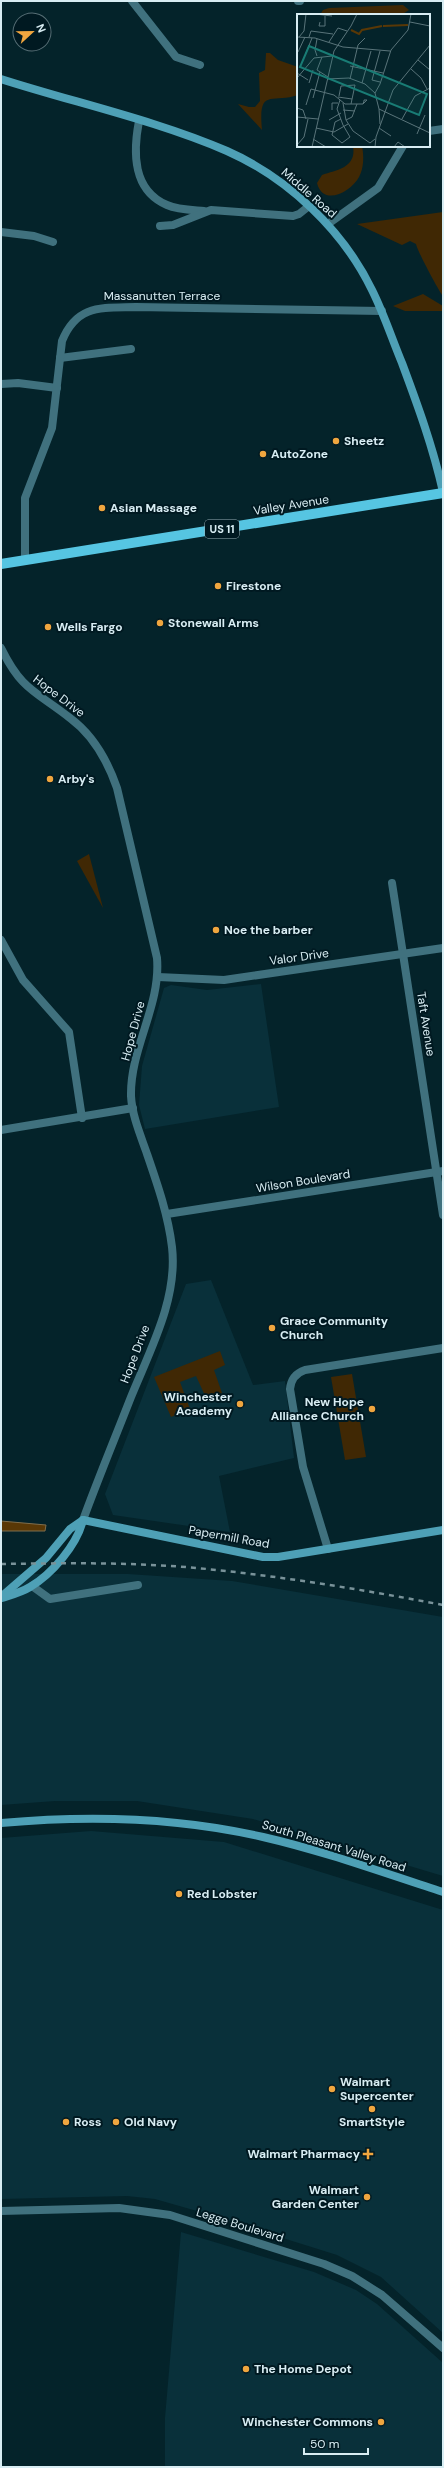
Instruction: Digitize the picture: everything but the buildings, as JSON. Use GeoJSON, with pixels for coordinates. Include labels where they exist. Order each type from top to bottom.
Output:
{"type":"FeatureCollection","features":[{"type":"Feature","properties":{"kind":"main road","name":"Middle Road"},"geometry":{"type":"LineString","coordinates":[[1,79],[139,120],[202,141],[241,158],[269,174],[309,206],[328,224],[363,273],[382,311],[425,422],[443,493]]}},
{"type":"Feature","properties":{"kind":"main road","name":"Valley Avenue"},"geometry":{"type":"LineString","coordinates":[[1,564],[443,493]]}},
{"type":"Feature","properties":{"kind":"main road","name":"Papermill Road"},"geometry":{"type":"LineString","coordinates":[[83,1520],[263,1557],[278,1557],[443,1530]]}},
{"type":"Feature","properties":{"kind":"main road"},"geometry":{"type":"LineString","coordinates":[[1,1598],[32,1586],[51,1569],[75,1541],[83,1520]]}},
{"type":"Feature","properties":{"kind":"main road"},"geometry":{"type":"LineString","coordinates":[[1,1598],[46,1558],[70,1529],[83,1520]]}},
{"type":"Feature","properties":{"kind":"main road","name":"South Pleasant Valley Road"},"geometry":{"type":"LineString","coordinates":[[1,1823],[56,1818],[103,1817],[154,1820],[214,1828],[285,1842],[443,1892]]}},
{"type":"Feature","properties":{"kind":"street"},"geometry":{"type":"LineString","coordinates":[[132,1],[176,57],[200,65]]}},
{"type":"Feature","properties":{"kind":"street"},"geometry":{"type":"LineString","coordinates":[[139,120],[134,156],[144,187],[152,196],[168,206],[204,212]]}},
{"type":"Feature","properties":{"kind":"street"},"geometry":{"type":"LineString","coordinates":[[430,131],[443,129]]}},
{"type":"Feature","properties":{"kind":"street"},"geometry":{"type":"LineString","coordinates":[[328,224],[378,188],[402,147]]}},
{"type":"Feature","properties":{"kind":"street"},"geometry":{"type":"LineString","coordinates":[[160,226],[173,225],[204,212],[220,210],[292,216],[299,214],[309,206]]}},
{"type":"Feature","properties":{"kind":"street"},"geometry":{"type":"LineString","coordinates":[[1,232],[34,236],[54,242]]}},
{"type":"Feature","properties":{"kind":"street","name":"Massanutten Terrace"},"geometry":{"type":"LineString","coordinates":[[25,560],[24,498],[52,428],[62,341],[67,330],[79,316],[97,308],[200,307],[382,311]]}},
{"type":"Feature","properties":{"kind":"street"},"geometry":{"type":"LineString","coordinates":[[60,358],[131,350]]}},
{"type":"Feature","properties":{"kind":"street"},"geometry":{"type":"LineString","coordinates":[[1,384],[57,388]]}},
{"type":"Feature","properties":{"kind":"street","name":"Hope Drive"},"geometry":{"type":"LineString","coordinates":[[1,648],[19,680],[35,694],[71,718],[86,733],[112,775],[128,831],[156,947],[158,977],[153,1001],[138,1047],[132,1085],[133,1108],[167,1214],[172,1248],[173,1274],[168,1297],[156,1334],[83,1520]]}},
{"type":"Feature","properties":{"kind":"street","name":"Taft Avenue"},"geometry":{"type":"LineString","coordinates":[[392,883],[440,1172],[443,1215]]}},
{"type":"Feature","properties":{"kind":"street"},"geometry":{"type":"LineString","coordinates":[[1,940],[23,980],[69,1032],[82,1118]]}},
{"type":"Feature","properties":{"kind":"street","name":"Valor Drive"},"geometry":{"type":"LineString","coordinates":[[158,977],[224,980],[443,948]]}},
{"type":"Feature","properties":{"kind":"street"},"geometry":{"type":"LineString","coordinates":[[1,1130],[82,1118],[133,1108]]}},
{"type":"Feature","properties":{"kind":"street","name":"Wilson Boulevard"},"geometry":{"type":"LineString","coordinates":[[167,1214],[440,1172]]}},
{"type":"Feature","properties":{"kind":"street"},"geometry":{"type":"LineString","coordinates":[[328,1549],[303,1467],[290,1389],[292,1381],[298,1374],[305,1370],[443,1348]]}},
{"type":"Feature","properties":{"kind":"street"},"geometry":{"type":"LineString","coordinates":[[32,1586],[50,1599],[138,1585]]}},
{"type":"Feature","properties":{"kind":"street","name":"Legge Boulevard"},"geometry":{"type":"LineString","coordinates":[[1,2211],[119,2208],[141,2209],[177,2218],[324,2264],[352,2276],[382,2295],[443,2348]]}},
{"type":"Feature","properties":{"kind":"shaded area"},"geometry":{"type":"Polygon","coordinates":[[[403,5],[409,10],[403,14],[321,14],[323,10],[329,8],[403,5]]]}},
{"type":"Feature","properties":{"kind":"shaded area"},"geometry":{"type":"Polygon","coordinates":[[[266,53],[270,53],[278,60],[297,67],[297,95],[268,100],[265,102],[262,108],[261,117],[262,130],[238,104],[255,107],[260,101],[259,73],[265,70],[266,53]]]}},
{"type":"Feature","properties":{"kind":"shaded area"},"geometry":{"type":"Polygon","coordinates":[[[353,147],[362,147],[362,170],[355,183],[344,192],[337,195],[331,196],[325,194],[320,190],[317,183],[322,175],[349,164],[353,153],[353,147]]]}},
{"type":"Feature","properties":{"kind":"shaded area"},"geometry":{"type":"Polygon","coordinates":[[[443,212],[443,296],[428,270],[416,244],[410,241],[402,245],[357,224],[443,212]]]}},
{"type":"Feature","properties":{"kind":"shaded area"},"geometry":{"type":"Polygon","coordinates":[[[423,294],[443,306],[443,311],[405,311],[393,306],[423,294]]]}},
{"type":"Feature","properties":{"kind":"shaded area"},"geometry":{"type":"Polygon","coordinates":[[[89,854],[103,908],[77,861],[89,854]]]}},
{"type":"Feature","properties":{"kind":"shaded area"},"geometry":{"type":"Polygon","coordinates":[[[261,984],[279,1107],[145,1129],[139,1105],[142,1066],[164,988],[171,985],[207,990],[261,984]]]}},
{"type":"Feature","properties":{"kind":"shaded area"},"geometry":{"type":"Polygon","coordinates":[[[211,1280],[253,1385],[285,1381],[294,1458],[219,1476],[230,1532],[113,1515],[105,1494],[186,1284],[211,1280]]]}},
{"type":"Feature","properties":{"kind":"shaded area"},"geometry":{"type":"Polygon","coordinates":[[[220,1351],[225,1365],[214,1370],[222,1393],[207,1400],[196,1376],[180,1382],[190,1409],[171,1417],[154,1377],[220,1351]]]}},
{"type":"Feature","properties":{"kind":"shaded area"},"geometry":{"type":"Polygon","coordinates":[[[352,1374],[366,1457],[345,1460],[331,1377],[352,1374]]]}},
{"type":"Feature","properties":{"kind":"shaded area"},"geometry":{"type":"Polygon","coordinates":[[[1,1521],[46,1525],[45,1531],[1,1531],[1,1521]]]}},
{"type":"Feature","properties":{"kind":"shaded area"},"geometry":{"type":"Polygon","coordinates":[[[1,1574],[128,1574],[232,1581],[443,1617],[443,1876],[253,1819],[137,1801],[55,1801],[1,1805],[1,1574]]]}},
{"type":"Feature","properties":{"kind":"shaded area"},"geometry":{"type":"Polygon","coordinates":[[[91,1831],[224,1842],[443,1910],[443,2333],[381,2277],[337,2255],[197,2211],[155,2199],[127,2196],[1,2199],[1,1838],[91,1831]]]}},
{"type":"Feature","properties":{"kind":"shaded area","name":"Winchester Commons"},"geometry":{"type":"Polygon","coordinates":[[[181,2232],[314,2272],[356,2290],[377,2304],[443,2363],[443,2467],[165,2467],[165,2418],[181,2232]]]}},
{"type":"Feature","properties":{"kind":"railway"},"geometry":{"type":"LineString","coordinates":[[1,1564],[130,1564],[207,1569],[325,1584],[443,1605]]}},
{"type":"Feature","properties":{"kind":"place","name":"Sheetz"},"geometry":{"type":"Point","coordinates":[336,441]}},
{"type":"Feature","properties":{"kind":"place","name":"AutoZone"},"geometry":{"type":"Point","coordinates":[263,454]}},
{"type":"Feature","properties":{"kind":"place","name":"Asian Massage"},"geometry":{"type":"Point","coordinates":[102,508]}},
{"type":"Feature","properties":{"kind":"place","name":"Firestone"},"geometry":{"type":"Point","coordinates":[218,586]}},
{"type":"Feature","properties":{"kind":"place","name":"Stonewall Arms"},"geometry":{"type":"Point","coordinates":[160,623]}},
{"type":"Feature","properties":{"kind":"place","name":"Wells Fargo"},"geometry":{"type":"Point","coordinates":[48,627]}},
{"type":"Feature","properties":{"kind":"place","name":"Arby's"},"geometry":{"type":"Point","coordinates":[50,779]}},
{"type":"Feature","properties":{"kind":"place","name":"Noe the barber"},"geometry":{"type":"Point","coordinates":[216,930]}},
{"type":"Feature","properties":{"kind":"place","name":"Grace Community Church"},"geometry":{"type":"Point","coordinates":[272,1328]}},
{"type":"Feature","properties":{"kind":"place","name":"Winchester Academy"},"geometry":{"type":"Point","coordinates":[240,1404]}},
{"type":"Feature","properties":{"kind":"place","name":"New Hope Alliance Church"},"geometry":{"type":"Point","coordinates":[372,1409]}},
{"type":"Feature","properties":{"kind":"place","name":"Red Lobster"},"geometry":{"type":"Point","coordinates":[179,1894]}},
{"type":"Feature","properties":{"kind":"place","name":"Walmart Supercenter"},"geometry":{"type":"Point","coordinates":[332,2089]}},
{"type":"Feature","properties":{"kind":"place","name":"SmartStyle"},"geometry":{"type":"Point","coordinates":[372,2109]}},
{"type":"Feature","properties":{"kind":"place","name":"Ross"},"geometry":{"type":"Point","coordinates":[66,2122]}},
{"type":"Feature","properties":{"kind":"place","name":"Old Navy"},"geometry":{"type":"Point","coordinates":[116,2122]}},
{"type":"Feature","properties":{"kind":"place","name":"Walmart Pharmacy"},"geometry":{"type":"Point","coordinates":[368,2154]}},
{"type":"Feature","properties":{"kind":"place","name":"Walmart Garden Center"},"geometry":{"type":"Point","coordinates":[367,2197]}},
{"type":"Feature","properties":{"kind":"place","name":"The Home Depot"},"geometry":{"type":"Point","coordinates":[246,2369]}},
{"type":"Feature","properties":{"kind":"place","name":"Winchester Commons"},"geometry":{"type":"Point","coordinates":[381,2422]}}]}
